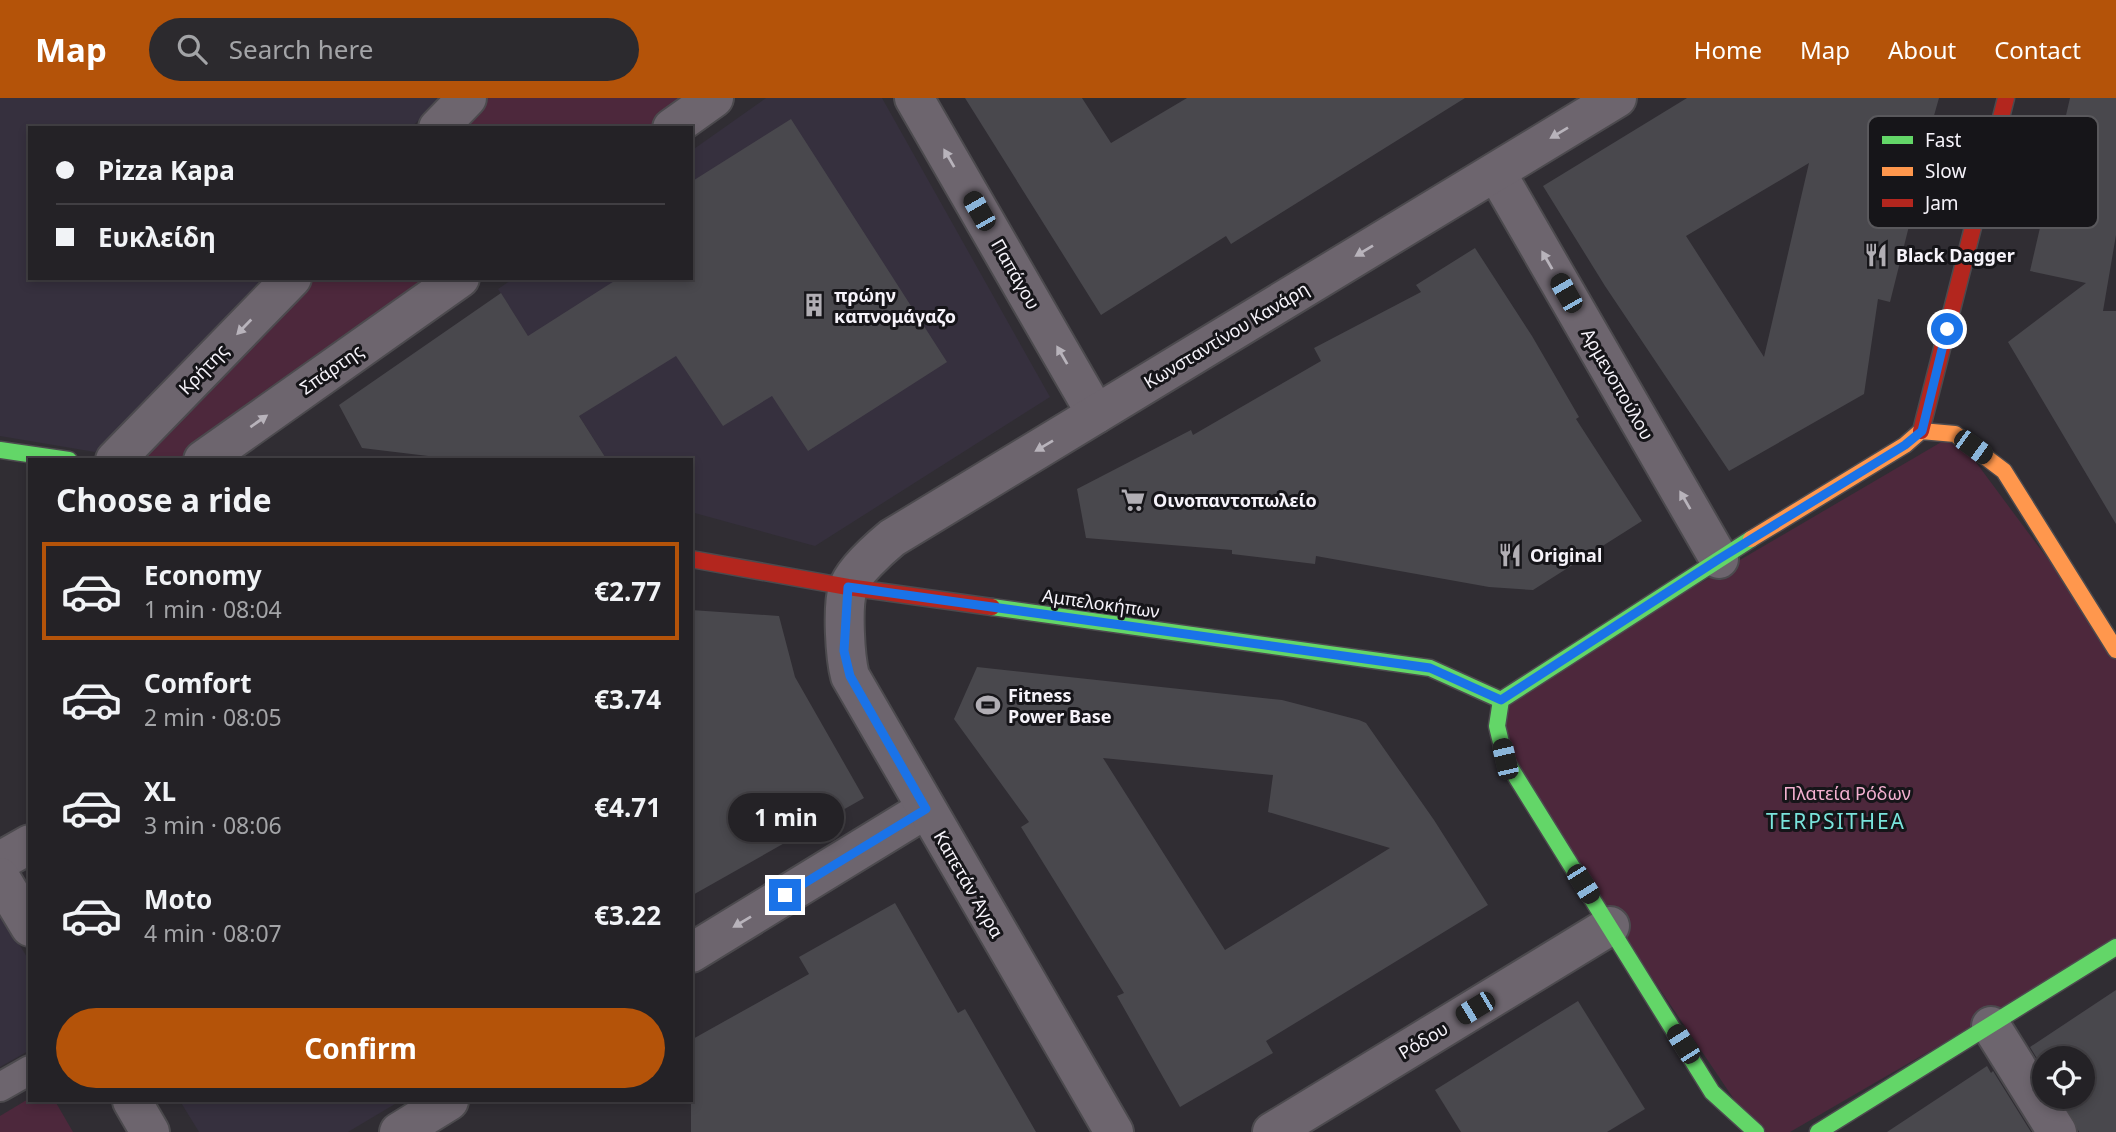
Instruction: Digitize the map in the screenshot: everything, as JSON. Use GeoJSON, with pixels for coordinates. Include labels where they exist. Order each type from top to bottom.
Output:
{"type":"FeatureCollection","features":[{"type":"Feature","properties":{"kind":"street"},"geometry":{"type":"LineString","coordinates":[[440,126],[467,98]]}},
{"type":"Feature","properties":{"kind":"street"},"geometry":{"type":"LineString","coordinates":[[675,126],[714,98]]}},
{"type":"Feature","properties":{"kind":"street","name":"Παπάγου"},"geometry":{"type":"LineString","coordinates":[[914,98],[1096,414]]}},
{"type":"Feature","properties":{"kind":"street","name":"Κωνσταντίνου Κανάρη"},"geometry":{"type":"LineString","coordinates":[[848,587],[866,563],[892,538],[1617,98]]}},
{"type":"Feature","properties":{"kind":"street"},"geometry":{"type":"LineString","coordinates":[[2001,116],[2006,98]]}},
{"type":"Feature","properties":{"kind":"street","name":"Αρμενοπούλου"},"geometry":{"type":"LineString","coordinates":[[1496,172],[1719,559]]}},
{"type":"Feature","properties":{"kind":"street"},"geometry":{"type":"LineString","coordinates":[[1756,1132],[1712,1092],[1505,759],[1497,726],[1501,700],[1719,559],[1814,504],[1922,431],[1973,228]]}},
{"type":"Feature","properties":{"kind":"street","name":"Κρήτης"},"geometry":{"type":"LineString","coordinates":[[117,458],[290,280]]}},
{"type":"Feature","properties":{"kind":"street","name":"Σπάρτης"},"geometry":{"type":"LineString","coordinates":[[206,458],[457,280]]}},
{"type":"Feature","properties":{"kind":"street"},"geometry":{"type":"LineString","coordinates":[[1922,431],[1955,434],[2004,471],[2114,644]]}},
{"type":"Feature","properties":{"kind":"street"},"geometry":{"type":"LineString","coordinates":[[0,450],[55,458]]}},
{"type":"Feature","properties":{"kind":"street","name":"Αμπελοκήπων"},"geometry":{"type":"LineString","coordinates":[[693,559],[848,587],[1430,668],[1501,700]]}},
{"type":"Feature","properties":{"kind":"street","name":"Καπετάν Άγρα"},"geometry":{"type":"LineString","coordinates":[[848,587],[844,651],[850,676],[1115,1132]]}},
{"type":"Feature","properties":{"kind":"street"},"geometry":{"type":"LineString","coordinates":[[693,952],[926,809]]}},
{"type":"Feature","properties":{"kind":"street"},"geometry":{"type":"LineString","coordinates":[[0,861],[28,845]]}},
{"type":"Feature","properties":{"kind":"street"},"geometry":{"type":"LineString","coordinates":[[0,877],[28,924]]}},
{"type":"Feature","properties":{"kind":"street","name":"Ρόδου"},"geometry":{"type":"LineString","coordinates":[[1272,1132],[1610,926]]}},
{"type":"Feature","properties":{"kind":"street"},"geometry":{"type":"LineString","coordinates":[[1818,1132],[2116,947]]}},
{"type":"Feature","properties":{"kind":"street"},"geometry":{"type":"LineString","coordinates":[[1991,1026],[2057,1132]]}},
{"type":"Feature","properties":{"kind":"street"},"geometry":{"type":"LineString","coordinates":[[133,1102],[150,1132]]}},
{"type":"Feature","properties":{"kind":"street"},"geometry":{"type":"LineString","coordinates":[[399,1132],[447,1102]]}},
{"type":"Feature","properties":{"kind":"lane"},"geometry":{"type":"LineString","coordinates":[[0,1087],[28,1071]]}},
{"type":"Feature","properties":{"kind":"shaded area"},"geometry":{"type":"Polygon","coordinates":[[[0,98],[440,98],[413,126],[28,126],[28,280],[262,280],[95,452],[0,436],[0,98]]]}},
{"type":"Feature","properties":{"kind":"shaded area"},"geometry":{"type":"Polygon","coordinates":[[[766,98],[882,98],[1050,397],[815,546],[693,513],[693,458],[606,458],[498,289],[511,280],[693,280],[693,150],[766,98]]]}},
{"type":"Feature","properties":{"kind":"shaded area"},"geometry":{"type":"Polygon","coordinates":[[[0,913],[28,959],[28,1051],[0,1067],[0,913]]]}},
{"type":"Feature","properties":{"kind":"shaded area"},"geometry":{"type":"Polygon","coordinates":[[[181,1102],[398,1102],[348,1132],[199,1132],[181,1102]]]}},
{"type":"Feature","properties":{"kind":"green space"},"geometry":{"type":"Polygon","coordinates":[[[467,98],[714,98],[675,126],[440,126],[467,98]]]}},
{"type":"Feature","properties":{"kind":"green space"},"geometry":{"type":"Polygon","coordinates":[[[290,280],[457,280],[206,458],[117,458],[290,280]]]}},
{"type":"Feature","properties":{"kind":"green space","name":"Πλατεία Ρόδων"},"geometry":{"type":"Polygon","coordinates":[[[1955,434],[2116,651],[2116,943],[1790,1132],[1756,1132],[1505,759],[1501,700],[1955,434]]]}},
{"type":"Feature","properties":{"kind":"green space"},"geometry":{"type":"Polygon","coordinates":[[[28,1099],[28,1102],[56,1102],[73,1132],[0,1132],[0,1116],[28,1099]]]}},
{"type":"Feature","properties":{"kind":"building"},"geometry":{"type":"Polygon","coordinates":[[[965,98],[1082,98],[1111,143],[1187,98],[1465,98],[1231,244],[1226,236],[1101,315],[965,98]]]}},
{"type":"Feature","properties":{"kind":"building"},"geometry":{"type":"Polygon","coordinates":[[[1687,98],[1939,98],[1934,116],[1868,116],[1868,228],[1908,228],[1890,302],[1878,299],[1864,394],[1729,471],[1605,286],[1543,186],[1687,98]],[[1809,163],[1686,236],[1764,357],[1809,163]]]}},
{"type":"Feature","properties":{"kind":"building"},"geometry":{"type":"Polygon","coordinates":[[[2070,98],[2116,98],[2116,235],[2103,311],[2116,311],[2116,524],[2008,342],[2086,283],[2030,271],[2040,228],[2098,228],[2098,116],[2066,116],[2070,98]]]}},
{"type":"Feature","properties":{"kind":"building"},"geometry":{"type":"Polygon","coordinates":[[[791,119],[947,362],[808,451],[772,396],[723,426],[676,356],[579,416],[606,458],[444,458],[362,448],[339,405],[501,293],[528,336],[616,280],[693,280],[693,181],[791,119]]]}},
{"type":"Feature","properties":{"kind":"building"},"geometry":{"type":"Polygon","coordinates":[[[1475,248],[1532,336],[1579,417],[1576,419],[1642,521],[1533,590],[1489,587],[1316,556],[1315,564],[1232,554],[1232,550],[1086,538],[1077,489],[1191,430],[1193,435],[1321,361],[1314,348],[1421,292],[1416,285],[1475,248]]]}},
{"type":"Feature","properties":{"kind":"building"},"geometry":{"type":"Polygon","coordinates":[[[693,610],[779,616],[795,677],[864,798],[693,895],[693,610]]]}},
{"type":"Feature","properties":{"kind":"building"},"geometry":{"type":"Polygon","coordinates":[[[977,667],[1282,700],[1359,720],[1366,723],[1434,820],[1488,905],[1266,1041],[1273,1053],[1180,1107],[1117,996],[1124,993],[1021,827],[1029,822],[954,719],[977,667]],[[1103,758],[1225,950],[1390,848],[1268,812],[1273,775],[1103,758]]]}},
{"type":"Feature","properties":{"kind":"building"},"geometry":{"type":"Polygon","coordinates":[[[895,903],[958,1013],[965,1009],[1036,1132],[691,1132],[693,1039],[809,974],[799,957],[895,903]]]}},
{"type":"Feature","properties":{"kind":"building"},"geometry":{"type":"Polygon","coordinates":[[[2116,990],[2116,1132],[2079,1132],[2067,1109],[2095,1109],[2095,1046],[2032,1046],[2032,1050],[2030,1047],[2116,990]]]}},
{"type":"Feature","properties":{"kind":"building"},"geometry":{"type":"Polygon","coordinates":[[[1578,1001],[1645,1109],[1607,1132],[1461,1132],[1435,1090],[1578,1001]]]}},
{"type":"Feature","properties":{"kind":"building"},"geometry":{"type":"Polygon","coordinates":[[[1987,1066],[1991,1073],[1993,1071],[2031,1132],[1887,1132],[1987,1066]]]}},
{"type":"Feature","properties":{"kind":"traffic: fast"},"geometry":{"type":"LineString","coordinates":[[0,450],[55,458]]}},
{"type":"Feature","properties":{"kind":"traffic: fast"},"geometry":{"type":"LineString","coordinates":[[1751,539],[1501,700],[1497,726],[1505,759],[1712,1092],[1756,1132]]}},
{"type":"Feature","properties":{"kind":"traffic: fast"},"geometry":{"type":"LineString","coordinates":[[992,607],[1430,668],[1501,700]]}},
{"type":"Feature","properties":{"kind":"traffic: fast"},"geometry":{"type":"LineString","coordinates":[[1818,1132],[2116,947]]}},
{"type":"Feature","properties":{"kind":"traffic: slow"},"geometry":{"type":"LineString","coordinates":[[1751,539],[1905,445],[1921,431],[1955,434],[2004,471],[2116,650]]}},
{"type":"Feature","properties":{"kind":"traffic: jam"},"geometry":{"type":"LineString","coordinates":[[2001,116],[2006,98]]}},
{"type":"Feature","properties":{"kind":"traffic: jam"},"geometry":{"type":"LineString","coordinates":[[1921,431],[1973,228]]}},
{"type":"Feature","properties":{"kind":"traffic: jam"},"geometry":{"type":"LineString","coordinates":[[693,559],[848,587],[992,607]]}},
{"type":"Feature","properties":{"kind":"place","name":"Black Dagger"},"geometry":{"type":"Point","coordinates":[1876,255]}},
{"type":"Feature","properties":{"kind":"place","name":"πρώην καπνομάγαζο"},"geometry":{"type":"Point","coordinates":[814,305]}},
{"type":"Feature","properties":{"kind":"place","name":"Οινοπαντοπωλείο"},"geometry":{"type":"Point","coordinates":[1133,500]}},
{"type":"Feature","properties":{"kind":"place","name":"Original"},"geometry":{"type":"Point","coordinates":[1510,555]}},
{"type":"Feature","properties":{"kind":"place","name":"Fitness Power Base"},"geometry":{"type":"Point","coordinates":[988,705]}},
{"type":"Feature","properties":{"kind":"district","name":"TERPSITHEA"},"geometry":{"type":"Point","coordinates":[1836,821]}},
{"type":"Feature","properties":{"kind":"route"},"geometry":{"type":"LineString","coordinates":[[785,895],[926,809],[850,676],[844,651],[848,587],[1430,668],[1501,700],[1719,559],[1814,504],[1922,431],[1947,329]]}}]}
